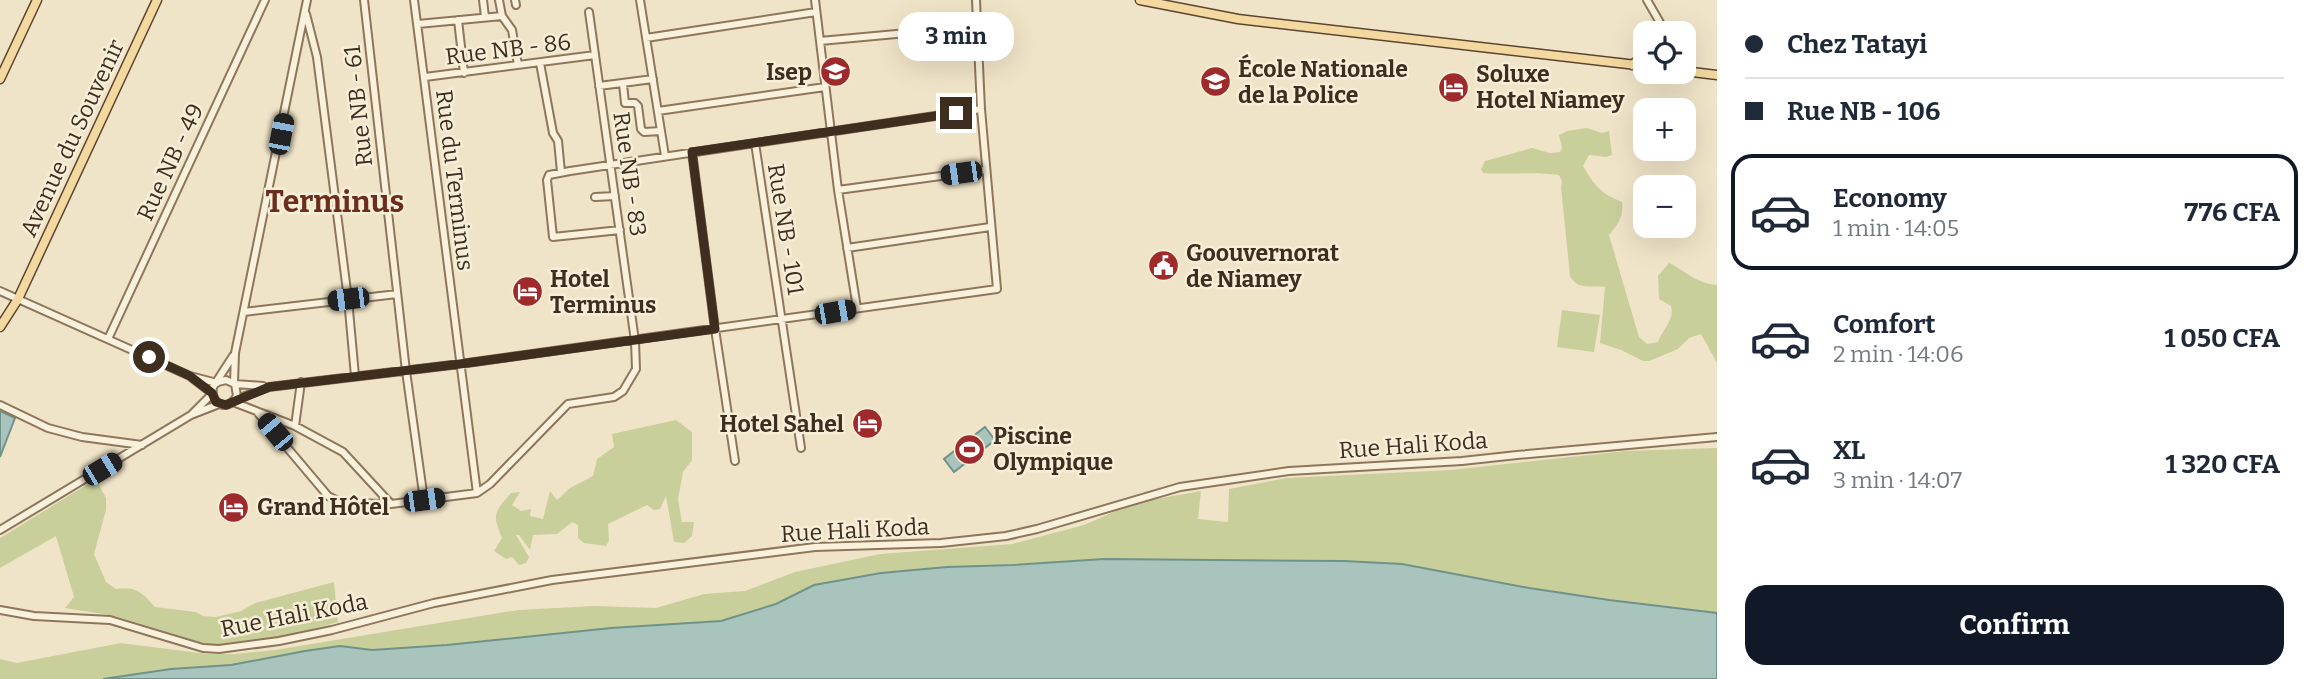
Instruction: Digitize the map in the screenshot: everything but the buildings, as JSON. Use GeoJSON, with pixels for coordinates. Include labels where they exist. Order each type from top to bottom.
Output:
{"type":"FeatureCollection","features":[{"type":"Feature","properties":{"kind":"main road"},"geometry":{"type":"LineString","coordinates":[[0,79],[37,0]]}},
{"type":"Feature","properties":{"kind":"main road","name":"Avenue du Souvenir"},"geometry":{"type":"LineString","coordinates":[[0,327],[18,299],[157,0]]}},
{"type":"Feature","properties":{"kind":"main road"},"geometry":{"type":"LineString","coordinates":[[1140,0],[1238,19],[1632,65]]}},
{"type":"Feature","properties":{"kind":"main road"},"geometry":{"type":"LineString","coordinates":[[1696,71],[1717,75]]}},
{"type":"Feature","properties":{"kind":"street","name":"Rue NB - 49"},"geometry":{"type":"LineString","coordinates":[[108,338],[265,0]]}},
{"type":"Feature","properties":{"kind":"street"},"geometry":{"type":"LineString","coordinates":[[234,401],[238,392],[234,384],[235,353],[307,0]]}},
{"type":"Feature","properties":{"kind":"street","name":"Rue NB - 61"},"geometry":{"type":"LineString","coordinates":[[364,0],[406,371],[424,500]]}},
{"type":"Feature","properties":{"kind":"street","name":"Rue du Terminus"},"geometry":{"type":"LineString","coordinates":[[414,0],[477,493]]}},
{"type":"Feature","properties":{"kind":"street"},"geometry":{"type":"LineString","coordinates":[[483,0],[485,17]]}},
{"type":"Feature","properties":{"kind":"street"},"geometry":{"type":"LineString","coordinates":[[499,0],[502,16],[512,30],[518,65]]}},
{"type":"Feature","properties":{"kind":"street"},"geometry":{"type":"LineString","coordinates":[[640,0],[665,156]]}},
{"type":"Feature","properties":{"kind":"street"},"geometry":{"type":"LineString","coordinates":[[815,0],[838,190],[856,308]]}},
{"type":"Feature","properties":{"kind":"street"},"geometry":{"type":"LineString","coordinates":[[0,530],[191,415],[219,404],[226,405],[269,387],[635,341],[997,289],[985,170],[976,0]]}},
{"type":"Feature","properties":{"kind":"street"},"geometry":{"type":"LineString","coordinates":[[1647,0],[1658,21]]}},
{"type":"Feature","properties":{"kind":"street"},"geometry":{"type":"LineString","coordinates":[[305,11],[317,57],[348,299],[355,376]]}},
{"type":"Feature","properties":{"kind":"street","name":"Rue NB - 83"},"geometry":{"type":"LineString","coordinates":[[477,493],[490,484],[568,404],[614,397],[623,391],[636,369],[635,341],[589,12]]}},
{"type":"Feature","properties":{"kind":"street"},"geometry":{"type":"LineString","coordinates":[[646,38],[816,12]]}},
{"type":"Feature","properties":{"kind":"street"},"geometry":{"type":"LineString","coordinates":[[418,24],[502,16]]}},
{"type":"Feature","properties":{"kind":"street"},"geometry":{"type":"LineString","coordinates":[[458,20],[464,73]]}},
{"type":"Feature","properties":{"kind":"street"},"geometry":{"type":"LineString","coordinates":[[820,41],[918,32]]}},
{"type":"Feature","properties":{"kind":"street","name":"Rue NB - 86"},"geometry":{"type":"LineString","coordinates":[[425,77],[595,55]]}},
{"type":"Feature","properties":{"kind":"street"},"geometry":{"type":"LineString","coordinates":[[540,63],[553,133],[558,141],[561,172]]}},
{"type":"Feature","properties":{"kind":"street"},"geometry":{"type":"LineString","coordinates":[[599,86],[653,79]]}},
{"type":"Feature","properties":{"kind":"street"},"geometry":{"type":"LineString","coordinates":[[623,84],[625,103],[635,103],[638,106],[642,131],[661,131]]}},
{"type":"Feature","properties":{"kind":"street"},"geometry":{"type":"LineString","coordinates":[[658,111],[825,87]]}},
{"type":"Feature","properties":{"kind":"street"},"geometry":{"type":"LineString","coordinates":[[620,230],[552,237],[548,177],[551,174],[611,164],[981,109]]}},
{"type":"Feature","properties":{"kind":"street","name":"Rue NB - 101"},"geometry":{"type":"LineString","coordinates":[[755,143],[801,448]]}},
{"type":"Feature","properties":{"kind":"street"},"geometry":{"type":"LineString","coordinates":[[692,152],[735,461]]}},
{"type":"Feature","properties":{"kind":"street"},"geometry":{"type":"LineString","coordinates":[[838,190],[985,170]]}},
{"type":"Feature","properties":{"kind":"street"},"geometry":{"type":"LineString","coordinates":[[595,197],[615,196]]}},
{"type":"Feature","properties":{"kind":"street"},"geometry":{"type":"LineString","coordinates":[[848,248],[990,228]]}},
{"type":"Feature","properties":{"kind":"street"},"geometry":{"type":"LineString","coordinates":[[0,291],[190,376],[269,387]]}},
{"type":"Feature","properties":{"kind":"street"},"geometry":{"type":"LineString","coordinates":[[244,312],[397,294]]}},
{"type":"Feature","properties":{"kind":"street"},"geometry":{"type":"LineString","coordinates":[[191,415],[212,394],[235,353]]}},
{"type":"Feature","properties":{"kind":"street"},"geometry":{"type":"LineString","coordinates":[[190,376],[212,394],[219,404]]}},
{"type":"Feature","properties":{"kind":"street"},"geometry":{"type":"LineString","coordinates":[[295,426],[301,382]]}},
{"type":"Feature","properties":{"kind":"street"},"geometry":{"type":"LineString","coordinates":[[234,401],[295,426],[343,452],[391,504]]}},
{"type":"Feature","properties":{"kind":"street"},"geometry":{"type":"LineString","coordinates":[[0,405],[48,428],[82,437],[143,445]]}},
{"type":"Feature","properties":{"kind":"street"},"geometry":{"type":"LineString","coordinates":[[258,413],[328,496],[341,503],[391,504],[477,493]]}},
{"type":"Feature","properties":{"kind":"street","name":"Rue Hali Koda"},"geometry":{"type":"LineString","coordinates":[[0,610],[34,616],[110,620],[203,648],[219,649],[279,641],[434,603],[552,580],[815,547],[941,543],[1006,536],[1180,487],[1262,475],[1462,461],[1717,437]]}},
{"type":"Feature","properties":{"kind":"green space"},"geometry":{"type":"Polygon","coordinates":[[[1587,128],[1602,133],[1609,131],[1612,155],[1589,155],[1583,166],[1599,188],[1622,202],[1620,220],[1609,235],[1639,337],[1647,344],[1658,342],[1670,320],[1671,306],[1659,299],[1658,276],[1669,263],[1698,280],[1717,285],[1717,363],[1701,334],[1689,338],[1678,349],[1649,361],[1600,343],[1605,287],[1581,286],[1570,276],[1562,181],[1559,175],[1483,173],[1481,169],[1485,161],[1532,148],[1550,153],[1560,152],[1562,148],[1559,135],[1587,128]]]}},
{"type":"Feature","properties":{"kind":"green space"},"geometry":{"type":"Polygon","coordinates":[[[1562,310],[1600,315],[1594,352],[1557,347],[1562,310]]]}},
{"type":"Feature","properties":{"kind":"green space"},"geometry":{"type":"Polygon","coordinates":[[[676,420],[692,432],[692,460],[683,472],[678,499],[682,522],[694,522],[692,536],[684,543],[674,542],[666,496],[660,509],[654,510],[647,505],[608,524],[609,541],[606,546],[584,543],[578,538],[578,525],[572,522],[557,534],[533,535],[530,550],[519,535],[516,535],[529,557],[526,563],[519,565],[512,557],[506,559],[494,551],[502,538],[496,514],[511,493],[520,492],[512,505],[521,511],[531,509],[530,516],[543,519],[550,491],[557,500],[570,488],[593,476],[597,459],[614,447],[612,434],[676,420]]]}},
{"type":"Feature","properties":{"kind":"green space"},"geometry":{"type":"Polygon","coordinates":[[[1717,448],[1717,613],[1529,588],[1402,564],[1104,559],[881,573],[814,585],[776,604],[721,621],[611,628],[372,650],[340,646],[231,665],[171,669],[103,679],[0,679],[0,659],[17,663],[121,643],[207,654],[234,654],[275,650],[518,610],[594,606],[656,608],[704,594],[745,591],[795,572],[880,554],[1012,544],[1084,525],[1134,503],[1201,491],[1198,519],[1228,522],[1229,489],[1286,478],[1451,470],[1626,451],[1717,448]]]}},
{"type":"Feature","properties":{"kind":"green space"},"geometry":{"type":"Polygon","coordinates":[[[96,479],[106,498],[106,510],[94,554],[106,582],[116,589],[138,592],[155,607],[216,617],[241,611],[255,603],[334,582],[338,622],[274,640],[212,646],[115,616],[65,608],[74,597],[56,536],[0,568],[0,538],[96,479]]]}},
{"type":"Feature","properties":{"kind":"water"},"geometry":{"type":"Polygon","coordinates":[[[0,411],[15,418],[0,457],[0,411]]]}},
{"type":"Feature","properties":{"kind":"water","name":"Piscine Olympique"},"geometry":{"type":"Polygon","coordinates":[[[985,427],[995,440],[954,472],[944,459],[985,427]]]}},
{"type":"Feature","properties":{"kind":"water"},"geometry":{"type":"Polygon","coordinates":[[[1104,559],[1402,564],[1529,588],[1717,613],[1717,679],[103,679],[171,669],[231,665],[340,646],[372,650],[611,628],[721,621],[776,604],[814,585],[881,573],[1104,559]]]}},
{"type":"Feature","properties":{"kind":"place","name":"Isep"},"geometry":{"type":"Point","coordinates":[835,72]}},
{"type":"Feature","properties":{"kind":"place","name":"École Nationale de la Police"},"geometry":{"type":"Point","coordinates":[1215,82]}},
{"type":"Feature","properties":{"kind":"place","name":"Soluxe Hotel Niamey"},"geometry":{"type":"Point","coordinates":[1453,87]}},
{"type":"Feature","properties":{"kind":"place","name":"Goouvernorat de Niamey"},"geometry":{"type":"Point","coordinates":[1163,266]}},
{"type":"Feature","properties":{"kind":"place","name":"Hotel Terminus"},"geometry":{"type":"Point","coordinates":[527,292]}},
{"type":"Feature","properties":{"kind":"place","name":"Hotel Sahel"},"geometry":{"type":"Point","coordinates":[867,424]}},
{"type":"Feature","properties":{"kind":"place","name":"Piscine Olympique"},"geometry":{"type":"Point","coordinates":[970,449]}},
{"type":"Feature","properties":{"kind":"place","name":"Grand Hôtel"},"geometry":{"type":"Point","coordinates":[234,507]}},
{"type":"Feature","properties":{"kind":"district","name":"Terminus"},"geometry":{"type":"Point","coordinates":[335,202]}},
{"type":"Feature","properties":{"kind":"route"},"geometry":{"type":"LineString","coordinates":[[149,357],[190,376],[212,393],[216,402],[226,405],[269,387],[715,329],[692,152],[956,113]]}}]}
